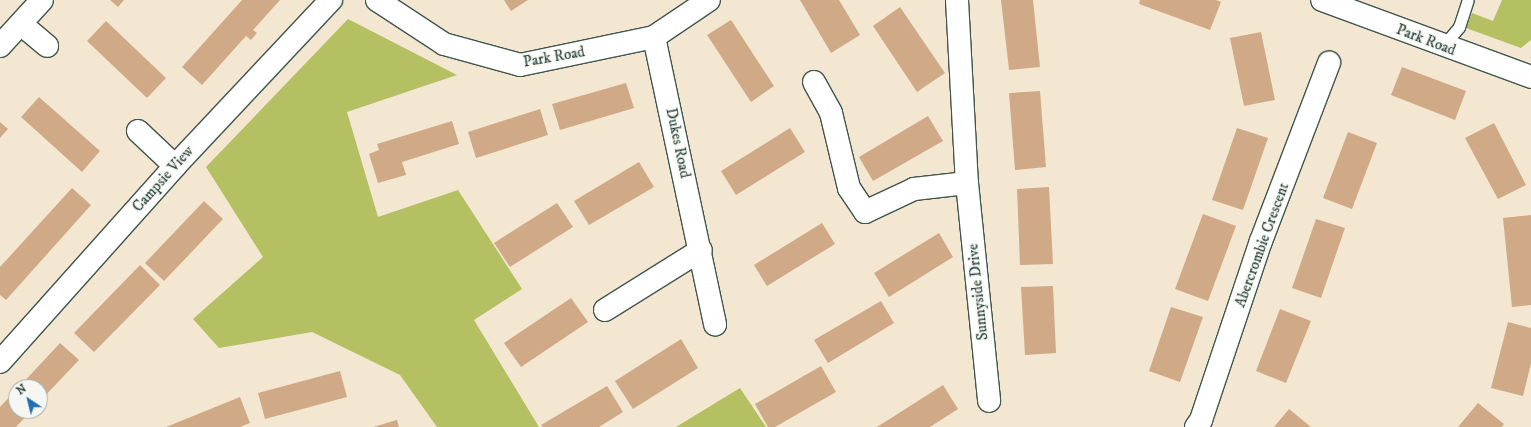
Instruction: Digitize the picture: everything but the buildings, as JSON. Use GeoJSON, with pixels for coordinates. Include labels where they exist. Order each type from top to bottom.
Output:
{"type":"FeatureCollection","features":[{"type":"Feature","properties":{"kind":"street"},"geometry":{"type":"LineString","coordinates":[[0,46],[42,0]]}},
{"type":"Feature","properties":{"kind":"street","name":"Campsie View"},"geometry":{"type":"LineString","coordinates":[[0,362],[175,166],[331,0]]}},
{"type":"Feature","properties":{"kind":"street","name":"Park Road"},"geometry":{"type":"LineString","coordinates":[[377,0],[444,44],[520,65],[654,37],[710,0]]}},
{"type":"Feature","properties":{"kind":"street","name":"Sunnyside Drive"},"geometry":{"type":"LineString","coordinates":[[957,0],[967,183],[989,401]]}},
{"type":"Feature","properties":{"kind":"street","name":"Park Road"},"geometry":{"type":"LineString","coordinates":[[1322,0],[1443,46],[1531,77]]}},
{"type":"Feature","properties":{"kind":"street"},"geometry":{"type":"LineString","coordinates":[[21,24],[47,46]]}},
{"type":"Feature","properties":{"kind":"street","name":"Dukes Road"},"geometry":{"type":"LineString","coordinates":[[654,37],[701,250],[715,325]]}},
{"type":"Feature","properties":{"kind":"street","name":"Abercrombie Crescent"},"geometry":{"type":"LineString","coordinates":[[1203,425],[1262,241],[1329,63]]}},
{"type":"Feature","properties":{"kind":"street"},"geometry":{"type":"LineString","coordinates":[[814,82],[831,113],[849,188],[865,212],[914,189],[967,183]]}},
{"type":"Feature","properties":{"kind":"street"},"geometry":{"type":"LineString","coordinates":[[138,131],[175,166]]}},
{"type":"Feature","properties":{"kind":"street"},"geometry":{"type":"LineString","coordinates":[[604,310],[701,250]]}},
{"type":"Feature","properties":{"kind":"lane"},"geometry":{"type":"LineString","coordinates":[[1443,46],[1459,27],[1468,0]]}},
{"type":"Feature","properties":{"kind":"green space"},"geometry":{"type":"Polygon","coordinates":[[[1502,0],[1531,0],[1531,40],[1521,48],[1466,28],[1472,13],[1493,21],[1502,0]]]}},
{"type":"Feature","properties":{"kind":"green space"},"geometry":{"type":"Polygon","coordinates":[[[348,19],[457,75],[347,112],[378,217],[458,190],[522,289],[474,320],[539,427],[437,427],[400,375],[312,332],[219,348],[193,319],[263,257],[206,167],[348,19]]]}},
{"type":"Feature","properties":{"kind":"green space"},"geometry":{"type":"Polygon","coordinates":[[[740,388],[766,427],[676,427],[740,388]]]}}]}
